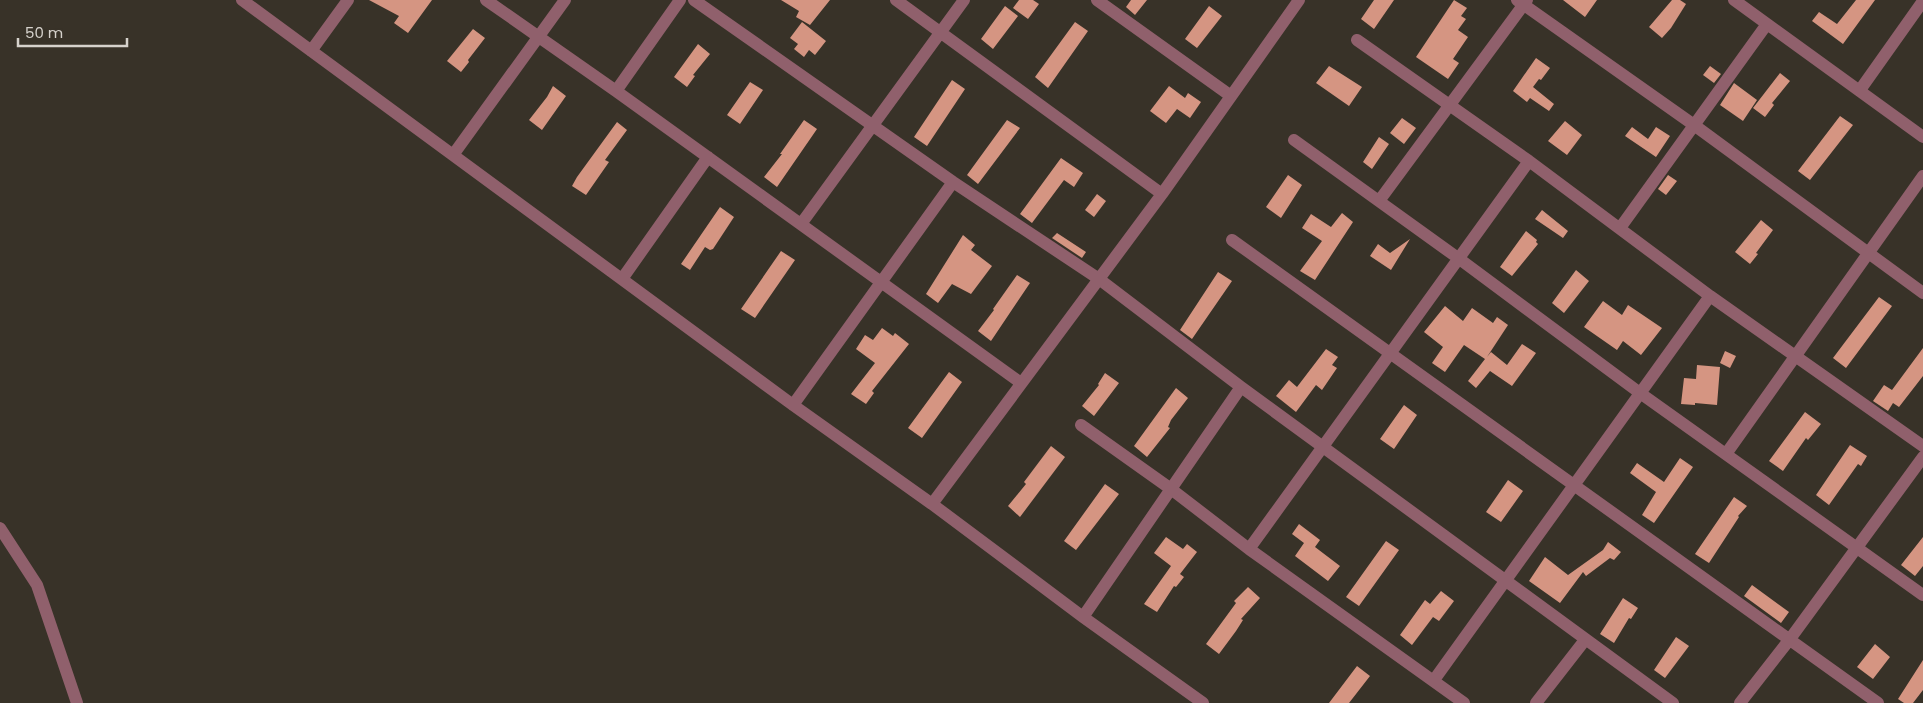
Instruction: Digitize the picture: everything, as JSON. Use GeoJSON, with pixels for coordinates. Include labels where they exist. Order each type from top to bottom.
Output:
{"type":"FeatureCollection","features":[{"type":"Feature","properties":{"kind":"street"},"geometry":{"type":"LineString","coordinates":[[242,0],[1203,703]]}},
{"type":"Feature","properties":{"kind":"street"},"geometry":{"type":"LineString","coordinates":[[311,51],[348,0]]}},
{"type":"Feature","properties":{"kind":"street"},"geometry":{"type":"LineString","coordinates":[[486,0],[538,38],[616,90],[1021,383]]}},
{"type":"Feature","properties":{"kind":"street"},"geometry":{"type":"LineString","coordinates":[[453,155],[565,0]]}},
{"type":"Feature","properties":{"kind":"street"},"geometry":{"type":"LineString","coordinates":[[616,90],[680,0]]}},
{"type":"Feature","properties":{"kind":"street"},"geometry":{"type":"LineString","coordinates":[[694,0],[953,182],[1099,279],[1240,387],[1673,703]]}},
{"type":"Feature","properties":{"kind":"street"},"geometry":{"type":"LineString","coordinates":[[896,0],[1162,194]]}},
{"type":"Feature","properties":{"kind":"street"},"geometry":{"type":"LineString","coordinates":[[801,224],[964,0]]}},
{"type":"Feature","properties":{"kind":"street"},"geometry":{"type":"LineString","coordinates":[[1097,0],[1231,96]]}},
{"type":"Feature","properties":{"kind":"street"},"geometry":{"type":"LineString","coordinates":[[932,504],[1162,194],[1299,0]]}},
{"type":"Feature","properties":{"kind":"street"},"geometry":{"type":"LineString","coordinates":[[1734,0],[1923,137]]}},
{"type":"Feature","properties":{"kind":"street"},"geometry":{"type":"LineString","coordinates":[[1860,90],[1923,1]]}},
{"type":"Feature","properties":{"kind":"street"},"geometry":{"type":"LineString","coordinates":[[1379,201],[1450,106],[1523,2],[1923,293]]}},
{"type":"Feature","properties":{"kind":"street"},"geometry":{"type":"LineString","coordinates":[[1620,228],[1767,24]]}},
{"type":"Feature","properties":{"kind":"street"},"geometry":{"type":"LineString","coordinates":[[1357,40],[1529,161],[1710,296],[1923,446]]}},
{"type":"Feature","properties":{"kind":"street"},"geometry":{"type":"LineString","coordinates":[[1294,140],[1458,258],[1640,393],[1923,595]]}},
{"type":"Feature","properties":{"kind":"street"},"geometry":{"type":"LineString","coordinates":[[622,279],[708,157]]}},
{"type":"Feature","properties":{"kind":"street"},"geometry":{"type":"LineString","coordinates":[[1249,549],[1324,447],[1389,352],[1529,161]]}},
{"type":"Feature","properties":{"kind":"street"},"geometry":{"type":"LineString","coordinates":[[1726,454],[1923,176]]}},
{"type":"Feature","properties":{"kind":"street"},"geometry":{"type":"LineString","coordinates":[[793,404],[953,182]]}},
{"type":"Feature","properties":{"kind":"street"},"geometry":{"type":"LineString","coordinates":[[1232,240],[1878,703]]}},
{"type":"Feature","properties":{"kind":"street"},"geometry":{"type":"LineString","coordinates":[[1434,680],[1710,296]]}},
{"type":"Feature","properties":{"kind":"street"},"geometry":{"type":"LineString","coordinates":[[1083,617],[1240,387]]}},
{"type":"Feature","properties":{"kind":"street"},"geometry":{"type":"LineString","coordinates":[[1081,425],[1249,549],[1464,703]]}},
{"type":"Feature","properties":{"kind":"street"},"geometry":{"type":"LineString","coordinates":[[1740,703],[1790,639],[1923,457]]}},
{"type":"Feature","properties":{"kind":"street"},"geometry":{"type":"LineString","coordinates":[[0,528],[38,585],[77,703]]}},
{"type":"Feature","properties":{"kind":"street"},"geometry":{"type":"LineString","coordinates":[[1536,703],[1585,640]]}},
{"type":"Feature","properties":{"kind":"building"},"geometry":{"type":"Polygon","coordinates":[[[369,0],[432,0],[408,33],[394,23],[399,16],[369,0]]]}},
{"type":"Feature","properties":{"kind":"building"},"geometry":{"type":"Polygon","coordinates":[[[781,0],[830,0],[810,25],[796,17],[799,11],[781,0]]]}},
{"type":"Feature","properties":{"kind":"building"},"geometry":{"type":"Polygon","coordinates":[[[1019,0],[1033,0],[1039,4],[1028,19],[1013,8],[1019,0]]]}},
{"type":"Feature","properties":{"kind":"building"},"geometry":{"type":"Polygon","coordinates":[[[1131,0],[1147,0],[1135,15],[1126,7],[1131,0]]]}},
{"type":"Feature","properties":{"kind":"building"},"geometry":{"type":"Polygon","coordinates":[[[1374,0],[1394,0],[1374,29],[1361,19],[1374,0]]]}},
{"type":"Feature","properties":{"kind":"building"},"geometry":{"type":"Polygon","coordinates":[[[1454,0],[1467,8],[1461,16],[1466,19],[1458,30],[1468,37],[1453,59],[1459,63],[1448,79],[1416,57],[1454,0]]]}},
{"type":"Feature","properties":{"kind":"building"},"geometry":{"type":"Polygon","coordinates":[[[1563,0],[1597,0],[1585,17],[1563,0]]]}},
{"type":"Feature","properties":{"kind":"building"},"geometry":{"type":"Polygon","coordinates":[[[1672,0],[1680,0],[1686,4],[1671,28],[1662,38],[1649,27],[1672,0]]]}},
{"type":"Feature","properties":{"kind":"building"},"geometry":{"type":"Polygon","coordinates":[[[1856,0],[1875,0],[1843,44],[1812,21],[1819,12],[1837,24],[1856,0]]]}},
{"type":"Feature","properties":{"kind":"building"},"geometry":{"type":"Polygon","coordinates":[[[1005,6],[1018,16],[993,49],[981,39],[1005,6]]]}},
{"type":"Feature","properties":{"kind":"building"},"geometry":{"type":"Polygon","coordinates":[[[1209,6],[1222,16],[1197,48],[1185,39],[1209,6]]]}},
{"type":"Feature","properties":{"kind":"building"},"geometry":{"type":"Polygon","coordinates":[[[802,22],[826,41],[815,55],[809,50],[804,57],[794,49],[798,44],[790,38],[802,22]]]}},
{"type":"Feature","properties":{"kind":"building"},"geometry":{"type":"Polygon","coordinates":[[[1075,22],[1088,31],[1048,88],[1035,77],[1075,22]]]}},
{"type":"Feature","properties":{"kind":"building"},"geometry":{"type":"Polygon","coordinates":[[[473,29],[485,38],[461,72],[447,61],[473,29]]]}},
{"type":"Feature","properties":{"kind":"building"},"geometry":{"type":"Polygon","coordinates":[[[698,44],[710,54],[693,75],[695,76],[687,87],[674,77],[698,44]]]}},
{"type":"Feature","properties":{"kind":"building"},"geometry":{"type":"Polygon","coordinates":[[[1536,58],[1550,68],[1533,87],[1554,104],[1549,111],[1530,98],[1527,102],[1513,91],[1536,58]]]}},
{"type":"Feature","properties":{"kind":"building"},"geometry":{"type":"Polygon","coordinates":[[[1329,66],[1362,87],[1349,106],[1316,83],[1329,66]]]}},
{"type":"Feature","properties":{"kind":"building"},"geometry":{"type":"Polygon","coordinates":[[[1710,66],[1721,74],[1714,83],[1703,75],[1710,66]]]}},
{"type":"Feature","properties":{"kind":"building"},"geometry":{"type":"Polygon","coordinates":[[[1780,73],[1790,81],[1772,103],[1774,105],[1765,117],[1753,108],[1780,73]]]}},
{"type":"Feature","properties":{"kind":"building"},"geometry":{"type":"Polygon","coordinates":[[[952,80],[965,89],[927,146],[914,137],[952,80]]]}},
{"type":"Feature","properties":{"kind":"building"},"geometry":{"type":"Polygon","coordinates":[[[750,82],[763,90],[740,124],[727,115],[750,82]]]}},
{"type":"Feature","properties":{"kind":"building"},"geometry":{"type":"Polygon","coordinates":[[[1734,83],[1757,100],[1743,121],[1720,105],[1734,83]]]}},
{"type":"Feature","properties":{"kind":"building"},"geometry":{"type":"Polygon","coordinates":[[[553,86],[566,96],[542,130],[529,120],[553,86]]]}},
{"type":"Feature","properties":{"kind":"building"},"geometry":{"type":"Polygon","coordinates":[[[1169,86],[1185,98],[1188,93],[1201,102],[1190,118],[1177,109],[1166,123],[1150,111],[1169,86]]]}},
{"type":"Feature","properties":{"kind":"building"},"geometry":{"type":"Polygon","coordinates":[[[1840,116],[1853,125],[1810,180],[1798,171],[1840,116]]]}},
{"type":"Feature","properties":{"kind":"building"},"geometry":{"type":"Polygon","coordinates":[[[1402,118],[1416,128],[1404,144],[1390,133],[1402,118]]]}},
{"type":"Feature","properties":{"kind":"building"},"geometry":{"type":"Polygon","coordinates":[[[804,120],[817,129],[777,187],[764,177],[782,154],[780,154],[804,120]]]}},
{"type":"Feature","properties":{"kind":"building"},"geometry":{"type":"Polygon","coordinates":[[[1007,120],[1020,128],[978,184],[967,175],[1007,120]]]}},
{"type":"Feature","properties":{"kind":"building"},"geometry":{"type":"Polygon","coordinates":[[[1565,121],[1582,135],[1567,155],[1548,141],[1565,121]]]}},
{"type":"Feature","properties":{"kind":"building"},"geometry":{"type":"Polygon","coordinates":[[[617,122],[627,130],[605,160],[609,162],[586,195],[572,186],[617,122]]]}},
{"type":"Feature","properties":{"kind":"building"},"geometry":{"type":"Polygon","coordinates":[[[1632,127],[1648,139],[1656,127],[1670,136],[1656,157],[1625,136],[1632,127]]]}},
{"type":"Feature","properties":{"kind":"building"},"geometry":{"type":"Polygon","coordinates":[[[1379,137],[1389,144],[1372,169],[1363,162],[1379,137]]]}},
{"type":"Feature","properties":{"kind":"building"},"geometry":{"type":"Polygon","coordinates":[[[1061,158],[1083,173],[1074,187],[1064,180],[1032,223],[1020,214],[1061,158]]]}},
{"type":"Feature","properties":{"kind":"building"},"geometry":{"type":"Polygon","coordinates":[[[1288,175],[1302,185],[1281,218],[1266,207],[1288,175]]]}},
{"type":"Feature","properties":{"kind":"building"},"geometry":{"type":"Polygon","coordinates":[[[1668,175],[1677,181],[1666,195],[1658,189],[1668,175]]]}},
{"type":"Feature","properties":{"kind":"building"},"geometry":{"type":"Polygon","coordinates":[[[1097,194],[1106,201],[1094,217],[1085,210],[1097,194]]]}},
{"type":"Feature","properties":{"kind":"building"},"geometry":{"type":"Polygon","coordinates":[[[720,207],[734,217],[713,249],[710,250],[705,247],[690,270],[681,264],[720,207]]]}},
{"type":"Feature","properties":{"kind":"building"},"geometry":{"type":"Polygon","coordinates":[[[1542,210],[1568,231],[1563,238],[1535,219],[1542,210]]]}},
{"type":"Feature","properties":{"kind":"building"},"geometry":{"type":"Polygon","coordinates":[[[1342,213],[1353,222],[1315,280],[1300,271],[1322,241],[1302,228],[1311,214],[1331,227],[1342,213]]]}},
{"type":"Feature","properties":{"kind":"building"},"geometry":{"type":"Polygon","coordinates":[[[1761,220],[1773,230],[1750,264],[1735,252],[1761,220]]]}},
{"type":"Feature","properties":{"kind":"building"},"geometry":{"type":"Polygon","coordinates":[[[1526,231],[1537,240],[1538,244],[1512,276],[1500,267],[1526,231]]]}},
{"type":"Feature","properties":{"kind":"building"},"geometry":{"type":"Polygon","coordinates":[[[1057,233],[1086,252],[1082,258],[1052,238],[1057,233]]]}},
{"type":"Feature","properties":{"kind":"building"},"geometry":{"type":"Polygon","coordinates":[[[963,235],[975,245],[971,250],[992,266],[971,294],[952,284],[938,303],[926,294],[963,235]]]}},
{"type":"Feature","properties":{"kind":"building"},"geometry":{"type":"Polygon","coordinates":[[[1410,239],[1391,270],[1370,256],[1378,244],[1390,253],[1410,239]]]}},
{"type":"Feature","properties":{"kind":"building"},"geometry":{"type":"Polygon","coordinates":[[[781,251],[795,260],[755,318],[741,309],[781,251]]]}},
{"type":"Feature","properties":{"kind":"building"},"geometry":{"type":"Polygon","coordinates":[[[1576,270],[1589,281],[1564,313],[1552,303],[1576,270]]]}},
{"type":"Feature","properties":{"kind":"building"},"geometry":{"type":"Polygon","coordinates":[[[1218,272],[1232,281],[1192,339],[1180,330],[1218,272]]]}},
{"type":"Feature","properties":{"kind":"building"},"geometry":{"type":"Polygon","coordinates":[[[1017,275],[1030,283],[991,341],[978,331],[1017,275]]]}},
{"type":"Feature","properties":{"kind":"building"},"geometry":{"type":"Polygon","coordinates":[[[1879,297],[1892,306],[1846,368],[1833,358],[1879,297]]]}},
{"type":"Feature","properties":{"kind":"building"},"geometry":{"type":"Polygon","coordinates":[[[1603,301],[1622,315],[1628,305],[1662,328],[1641,355],[1623,341],[1617,350],[1584,327],[1603,301]]]}},
{"type":"Feature","properties":{"kind":"building"},"geometry":{"type":"Polygon","coordinates":[[[1445,306],[1463,321],[1472,308],[1493,323],[1497,317],[1508,325],[1487,357],[1491,352],[1507,365],[1522,344],[1536,353],[1512,386],[1490,371],[1476,388],[1468,381],[1485,359],[1464,345],[1445,372],[1432,363],[1443,347],[1424,332],[1445,306]]]}},
{"type":"Feature","properties":{"kind":"building"},"geometry":{"type":"Polygon","coordinates":[[[882,328],[893,336],[895,333],[909,344],[872,391],[874,393],[866,404],[851,394],[875,363],[856,349],[865,335],[873,340],[882,328]]]}},
{"type":"Feature","properties":{"kind":"building"},"geometry":{"type":"Polygon","coordinates":[[[1923,348],[1923,376],[1899,407],[1893,403],[1888,411],[1873,401],[1884,385],[1892,390],[1923,348]]]}},
{"type":"Feature","properties":{"kind":"building"},"geometry":{"type":"Polygon","coordinates":[[[1326,349],[1338,357],[1332,365],[1337,368],[1322,390],[1316,385],[1296,412],[1276,396],[1289,380],[1297,387],[1326,349]]]}},
{"type":"Feature","properties":{"kind":"building"},"geometry":{"type":"Polygon","coordinates":[[[1725,351],[1736,356],[1730,368],[1720,363],[1725,351]]]}},
{"type":"Feature","properties":{"kind":"building"},"geometry":{"type":"Polygon","coordinates":[[[1697,365],[1720,367],[1717,405],[1681,404],[1684,378],[1696,379],[1697,365]]]}},
{"type":"Feature","properties":{"kind":"building"},"geometry":{"type":"Polygon","coordinates":[[[949,372],[962,382],[922,438],[908,428],[949,372]]]}},
{"type":"Feature","properties":{"kind":"building"},"geometry":{"type":"Polygon","coordinates":[[[1105,373],[1119,383],[1094,416],[1082,406],[1099,385],[1105,373]]]}},
{"type":"Feature","properties":{"kind":"building"},"geometry":{"type":"Polygon","coordinates":[[[1176,388],[1188,398],[1171,420],[1168,427],[1170,428],[1147,457],[1134,446],[1176,388]]]}},
{"type":"Feature","properties":{"kind":"building"},"geometry":{"type":"Polygon","coordinates":[[[1404,405],[1417,415],[1394,449],[1380,439],[1404,405]]]}},
{"type":"Feature","properties":{"kind":"building"},"geometry":{"type":"Polygon","coordinates":[[[1805,412],[1821,424],[1808,440],[1806,438],[1783,471],[1769,461],[1805,412]]]}},
{"type":"Feature","properties":{"kind":"building"},"geometry":{"type":"Polygon","coordinates":[[[1850,445],[1867,456],[1861,466],[1858,464],[1829,505],[1816,495],[1850,445]]]}},
{"type":"Feature","properties":{"kind":"building"},"geometry":{"type":"Polygon","coordinates":[[[1051,446],[1065,457],[1020,517],[1008,506],[1026,484],[1024,482],[1051,446]]]}},
{"type":"Feature","properties":{"kind":"building"},"geometry":{"type":"Polygon","coordinates":[[[1680,458],[1693,467],[1654,523],[1642,515],[1656,492],[1630,473],[1637,463],[1664,482],[1680,458]]]}},
{"type":"Feature","properties":{"kind":"building"},"geometry":{"type":"Polygon","coordinates":[[[1508,480],[1523,491],[1501,522],[1486,512],[1508,480]]]}},
{"type":"Feature","properties":{"kind":"building"},"geometry":{"type":"Polygon","coordinates":[[[1105,484],[1119,494],[1076,550],[1064,541],[1105,484]]]}},
{"type":"Feature","properties":{"kind":"building"},"geometry":{"type":"Polygon","coordinates":[[[1734,497],[1747,506],[1738,516],[1709,563],[1695,554],[1734,497]]]}},
{"type":"Feature","properties":{"kind":"building"},"geometry":{"type":"Polygon","coordinates":[[[1299,524],[1320,540],[1315,547],[1340,566],[1328,581],[1295,556],[1304,543],[1292,534],[1299,524]]]}},
{"type":"Feature","properties":{"kind":"building"},"geometry":{"type":"Polygon","coordinates":[[[1166,537],[1183,549],[1187,544],[1197,552],[1180,574],[1184,577],[1176,587],[1174,586],[1157,612],[1144,604],[1171,566],[1154,553],[1166,537]]]}},
{"type":"Feature","properties":{"kind":"building"},"geometry":{"type":"Polygon","coordinates":[[[1923,537],[1923,566],[1915,576],[1901,565],[1923,537]]]}},
{"type":"Feature","properties":{"kind":"building"},"geometry":{"type":"Polygon","coordinates":[[[1386,541],[1399,550],[1359,606],[1346,597],[1386,541]]]}},
{"type":"Feature","properties":{"kind":"building"},"geometry":{"type":"Polygon","coordinates":[[[1608,542],[1621,552],[1614,560],[1610,558],[1586,576],[1583,572],[1560,603],[1529,581],[1545,557],[1568,575],[1603,550],[1608,542]]]}},
{"type":"Feature","properties":{"kind":"building"},"geometry":{"type":"Polygon","coordinates":[[[1752,585],[1789,612],[1781,623],[1744,596],[1752,585]]]}},
{"type":"Feature","properties":{"kind":"building"},"geometry":{"type":"Polygon","coordinates":[[[1248,587],[1260,598],[1241,619],[1243,620],[1219,654],[1206,644],[1236,603],[1234,601],[1248,587]]]}},
{"type":"Feature","properties":{"kind":"building"},"geometry":{"type":"Polygon","coordinates":[[[1441,591],[1454,601],[1439,621],[1433,617],[1412,645],[1400,635],[1425,600],[1430,604],[1441,591]]]}},
{"type":"Feature","properties":{"kind":"building"},"geometry":{"type":"Polygon","coordinates":[[[1623,598],[1638,608],[1631,619],[1629,618],[1614,643],[1600,634],[1623,598]]]}},
{"type":"Feature","properties":{"kind":"building"},"geometry":{"type":"Polygon","coordinates":[[[1676,637],[1689,646],[1665,678],[1654,670],[1676,637]]]}},
{"type":"Feature","properties":{"kind":"building"},"geometry":{"type":"Polygon","coordinates":[[[1875,644],[1890,657],[1873,679],[1857,667],[1875,644]]]}},
{"type":"Feature","properties":{"kind":"building"},"geometry":{"type":"Polygon","coordinates":[[[1923,660],[1923,690],[1913,703],[1904,703],[1898,699],[1923,660]]]}},
{"type":"Feature","properties":{"kind":"building"},"geometry":{"type":"Polygon","coordinates":[[[1357,666],[1370,676],[1349,703],[1329,703],[1357,666]]]}}]}
